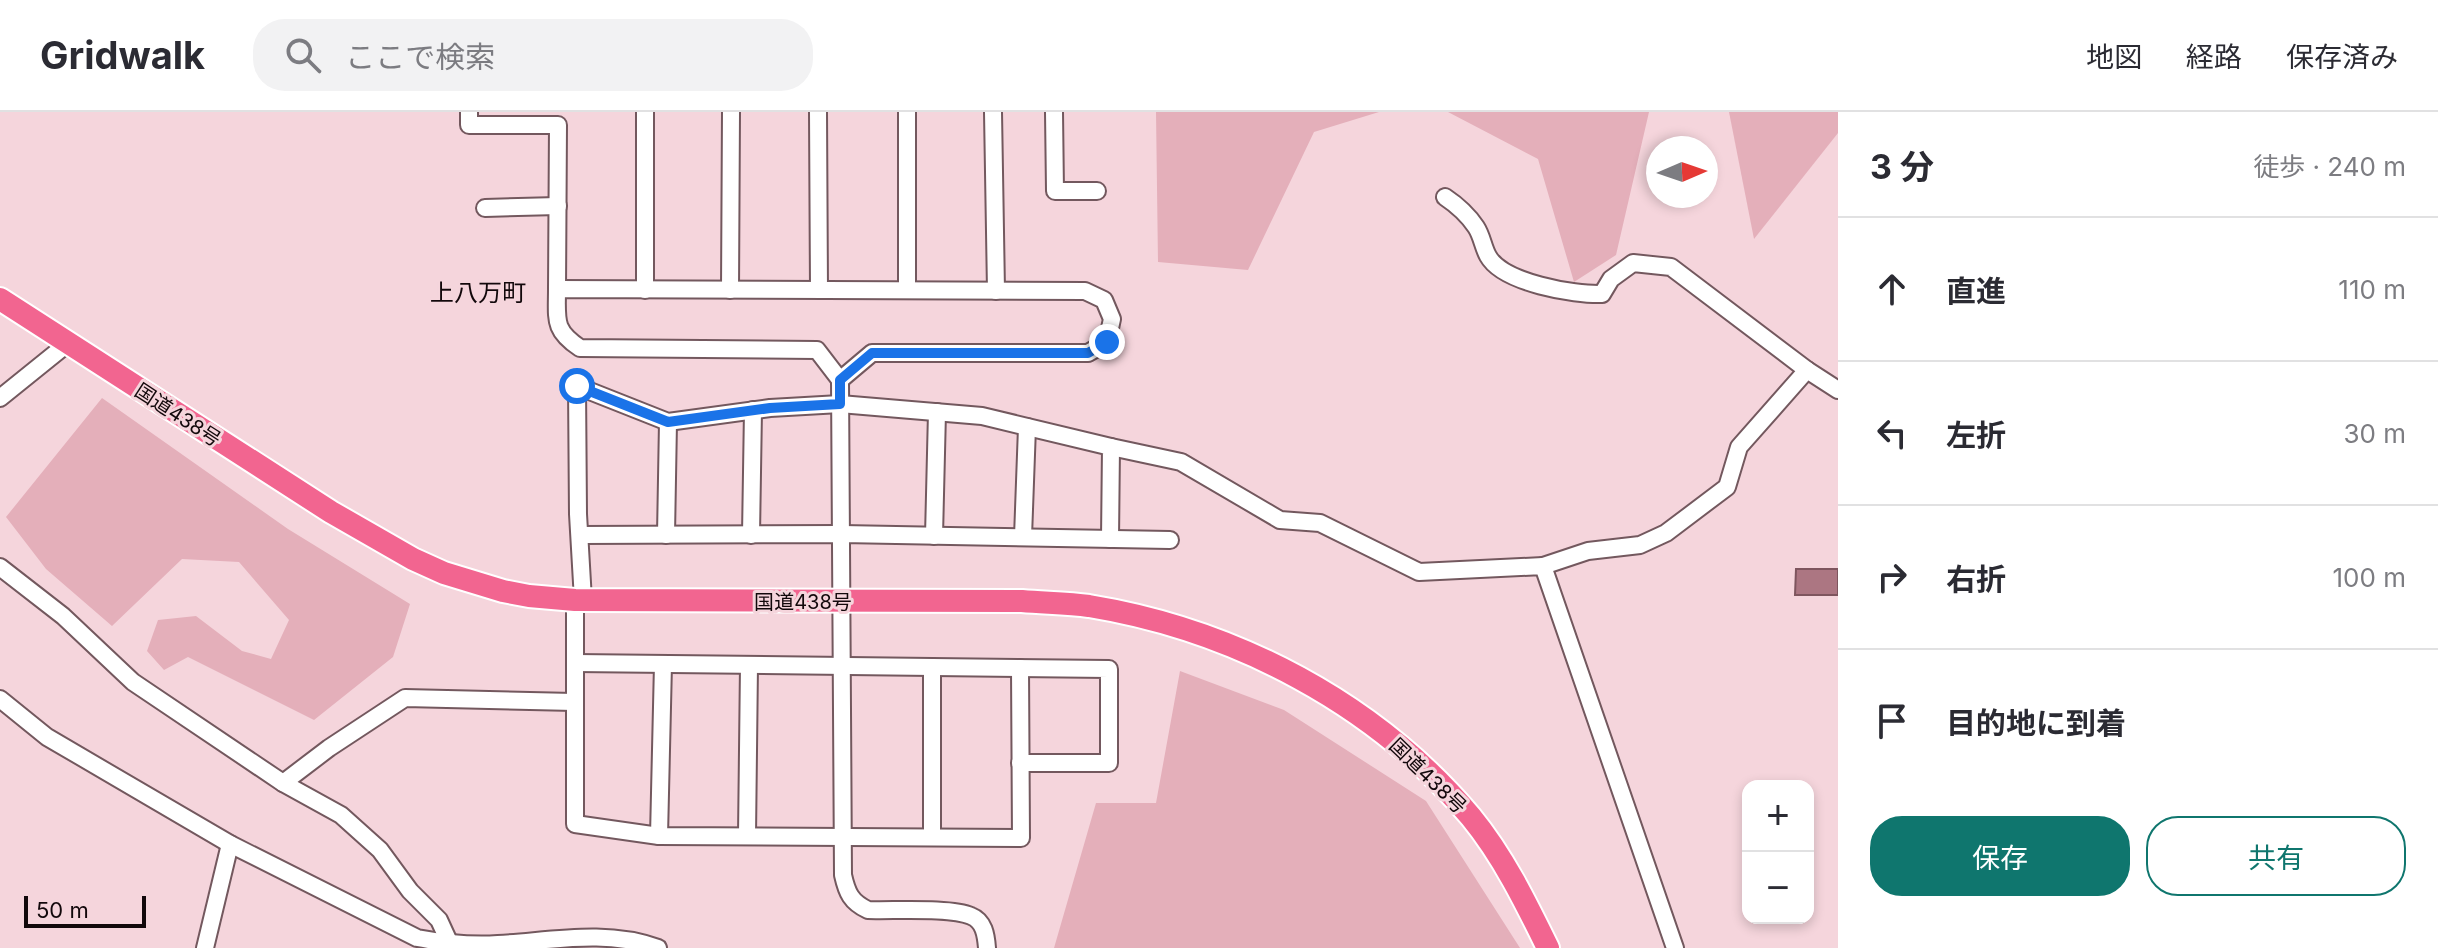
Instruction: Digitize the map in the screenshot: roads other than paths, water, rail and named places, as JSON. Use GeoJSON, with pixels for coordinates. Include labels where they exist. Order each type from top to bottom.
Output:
{"type":"FeatureCollection","features":[{"type":"Feature","properties":{"kind":"highway","name":"国道438号"},"geometry":{"type":"LineString","coordinates":[[0,299],[331,512],[413,559],[444,573],[503,591],[579,600],[1022,601],[1087,606],[1142,617],[1258,657],[1307,681],[1391,739],[1433,776],[1472,818],[1501,859],[1548,948]]}},
{"type":"Feature","properties":{"kind":"street"},"geometry":{"type":"LineString","coordinates":[[469,112],[469,125],[558,119],[557,320],[563,337],[580,348],[817,350],[840,380],[843,875],[848,894],[856,905],[868,910],[972,916],[981,923],[987,948]]}},
{"type":"Feature","properties":{"kind":"street"},"geometry":{"type":"LineString","coordinates":[[645,112],[645,290]]}},
{"type":"Feature","properties":{"kind":"street"},"geometry":{"type":"LineString","coordinates":[[730,290],[731,112]]}},
{"type":"Feature","properties":{"kind":"street"},"geometry":{"type":"LineString","coordinates":[[818,112],[819,290]]}},
{"type":"Feature","properties":{"kind":"street"},"geometry":{"type":"LineString","coordinates":[[907,112],[907,290]]}},
{"type":"Feature","properties":{"kind":"street"},"geometry":{"type":"LineString","coordinates":[[993,112],[996,291]]}},
{"type":"Feature","properties":{"kind":"street"},"geometry":{"type":"LineString","coordinates":[[1054,112],[1055,191],[1097,191]]}},
{"type":"Feature","properties":{"kind":"street"},"geometry":{"type":"LineString","coordinates":[[1445,197],[1458,206],[1477,228],[1489,259],[1511,276],[1581,295],[1602,294],[1611,279],[1633,263],[1671,267],[1838,390]]}},
{"type":"Feature","properties":{"kind":"street"},"geometry":{"type":"LineString","coordinates":[[485,208],[558,206]]}},
{"type":"Feature","properties":{"kind":"street"},"geometry":{"type":"LineString","coordinates":[[557,289],[1085,291],[1104,300],[1112,319],[1107,342],[1088,353],[872,353],[840,380]]}},
{"type":"Feature","properties":{"kind":"street"},"geometry":{"type":"LineString","coordinates":[[0,398],[67,344]]}},
{"type":"Feature","properties":{"kind":"street"},"geometry":{"type":"LineString","coordinates":[[1020,668],[1021,838],[659,836],[575,824],[574,702],[581,535],[578,514],[577,386],[668,422],[753,410],[840,404],[982,416],[1181,462],[1280,520],[1320,523],[1419,572],[1543,566],[1588,551],[1640,545],[1666,533],[1727,487],[1739,447],[1807,370]]}},
{"type":"Feature","properties":{"kind":"street"},"geometry":{"type":"LineString","coordinates":[[751,535],[753,410]]}},
{"type":"Feature","properties":{"kind":"street"},"geometry":{"type":"LineString","coordinates":[[934,536],[937,412]]}},
{"type":"Feature","properties":{"kind":"street"},"geometry":{"type":"LineString","coordinates":[[666,535],[668,422]]}},
{"type":"Feature","properties":{"kind":"street"},"geometry":{"type":"LineString","coordinates":[[1023,537],[1027,427]]}},
{"type":"Feature","properties":{"kind":"street"},"geometry":{"type":"LineString","coordinates":[[1110,539],[1111,447]]}},
{"type":"Feature","properties":{"kind":"street"},"geometry":{"type":"LineString","coordinates":[[581,535],[842,534],[1170,540]]}},
{"type":"Feature","properties":{"kind":"street"},"geometry":{"type":"LineString","coordinates":[[1543,566],[1675,948]]}},
{"type":"Feature","properties":{"kind":"street"},"geometry":{"type":"LineString","coordinates":[[0,567],[63,616],[133,682],[283,783],[341,815],[380,850],[410,891],[439,920],[450,944]]}},
{"type":"Feature","properties":{"kind":"street"},"geometry":{"type":"LineString","coordinates":[[575,663],[1109,669],[1109,763],[1020,763]]}},
{"type":"Feature","properties":{"kind":"street"},"geometry":{"type":"LineString","coordinates":[[659,836],[663,664]]}},
{"type":"Feature","properties":{"kind":"street"},"geometry":{"type":"LineString","coordinates":[[747,836],[749,665]]}},
{"type":"Feature","properties":{"kind":"street"},"geometry":{"type":"LineString","coordinates":[[932,667],[932,837]]}},
{"type":"Feature","properties":{"kind":"street"},"geometry":{"type":"LineString","coordinates":[[283,783],[329,748],[405,698],[574,702]]}},
{"type":"Feature","properties":{"kind":"street"},"geometry":{"type":"LineString","coordinates":[[0,699],[47,737],[230,844],[417,938],[450,944],[613,938],[658,948]]}},
{"type":"Feature","properties":{"kind":"street"},"geometry":{"type":"LineString","coordinates":[[205,948],[230,844]]}},
{"type":"Feature","properties":{"kind":"district","name":"上八万町"},"geometry":{"type":"Point","coordinates":[478,292]}}]}
